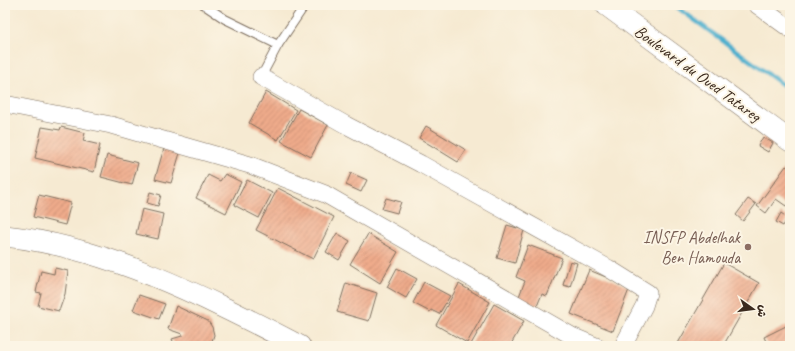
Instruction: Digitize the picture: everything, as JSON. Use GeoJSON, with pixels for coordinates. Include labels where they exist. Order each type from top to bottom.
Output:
{"type":"FeatureCollection","features":[{"type":"Feature","properties":{"kind":"street","name":"Boulevard du Oued Tatareg"},"geometry":{"type":"LineString","coordinates":[[606,5],[790,141]]}},
{"type":"Feature","properties":{"kind":"street"},"geometry":{"type":"LineString","coordinates":[[757,5],[790,29]]}},
{"type":"Feature","properties":{"kind":"street"},"geometry":{"type":"LineString","coordinates":[[261,77],[608,268],[648,293],[644,306],[623,346]]}},
{"type":"Feature","properties":{"kind":"street"},"geometry":{"type":"LineString","coordinates":[[5,104],[111,125],[250,165],[325,194],[572,336],[596,346]]}},
{"type":"Feature","properties":{"kind":"street"},"geometry":{"type":"LineString","coordinates":[[5,236],[24,238],[58,245],[143,271],[300,346]]}},
{"type":"Feature","properties":{"kind":"lane"},"geometry":{"type":"LineString","coordinates":[[204,5],[225,19],[278,45]]}},
{"type":"Feature","properties":{"kind":"lane"},"geometry":{"type":"LineString","coordinates":[[261,77],[278,45],[305,5]]}},
{"type":"Feature","properties":{"kind":"building"},"geometry":{"type":"Polygon","coordinates":[[[266,92],[296,110],[278,140],[249,123],[266,92]]]}},
{"type":"Feature","properties":{"kind":"building"},"geometry":{"type":"Polygon","coordinates":[[[299,109],[328,125],[311,157],[281,141],[299,109]]]}},
{"type":"Feature","properties":{"kind":"building"},"geometry":{"type":"Polygon","coordinates":[[[426,126],[466,150],[458,162],[419,138],[426,126]]]}},
{"type":"Feature","properties":{"kind":"building"},"geometry":{"type":"Polygon","coordinates":[[[42,127],[60,130],[61,127],[85,133],[83,141],[100,145],[94,172],[35,158],[42,127]]]}},
{"type":"Feature","properties":{"kind":"building"},"geometry":{"type":"Polygon","coordinates":[[[763,137],[773,143],[768,152],[758,146],[763,137]]]}},
{"type":"Feature","properties":{"kind":"building"},"geometry":{"type":"Polygon","coordinates":[[[164,148],[180,153],[171,183],[155,179],[164,148]]]}},
{"type":"Feature","properties":{"kind":"building"},"geometry":{"type":"Polygon","coordinates":[[[107,155],[138,163],[132,185],[101,177],[107,155]]]}},
{"type":"Feature","properties":{"kind":"building"},"geometry":{"type":"Polygon","coordinates":[[[786,166],[790,169],[790,201],[786,206],[776,199],[766,213],[757,206],[786,166]]]}},
{"type":"Feature","properties":{"kind":"building"},"geometry":{"type":"Polygon","coordinates":[[[351,173],[367,180],[361,192],[346,185],[351,173]]]}},
{"type":"Feature","properties":{"kind":"building"},"geometry":{"type":"Polygon","coordinates":[[[225,174],[241,182],[226,213],[196,198],[208,175],[220,181],[225,174]]]}},
{"type":"Feature","properties":{"kind":"building"},"geometry":{"type":"Polygon","coordinates":[[[247,180],[272,193],[259,218],[234,205],[247,180]]]}},
{"type":"Feature","properties":{"kind":"building"},"geometry":{"type":"Polygon","coordinates":[[[278,188],[334,217],[313,259],[256,230],[278,188]]]}},
{"type":"Feature","properties":{"kind":"building"},"geometry":{"type":"Polygon","coordinates":[[[150,192],[161,195],[158,206],[147,203],[150,192]]]}},
{"type":"Feature","properties":{"kind":"building"},"geometry":{"type":"Polygon","coordinates":[[[39,195],[71,203],[65,225],[33,217],[39,195]]]}},
{"type":"Feature","properties":{"kind":"building"},"geometry":{"type":"Polygon","coordinates":[[[386,198],[401,202],[397,213],[382,209],[386,198]]]}},
{"type":"Feature","properties":{"kind":"building"},"geometry":{"type":"Polygon","coordinates":[[[748,199],[756,204],[743,221],[736,215],[748,199]]]}},
{"type":"Feature","properties":{"kind":"building"},"geometry":{"type":"Polygon","coordinates":[[[142,209],[163,214],[158,239],[136,234],[142,209]]]}},
{"type":"Feature","properties":{"kind":"building"},"geometry":{"type":"Polygon","coordinates":[[[781,213],[788,218],[783,226],[776,222],[781,213]]]}},
{"type":"Feature","properties":{"kind":"building"},"geometry":{"type":"Polygon","coordinates":[[[507,225],[524,230],[515,263],[497,258],[507,225]]]}},
{"type":"Feature","properties":{"kind":"building"},"geometry":{"type":"Polygon","coordinates":[[[337,233],[350,241],[339,260],[326,252],[337,233]]]}},
{"type":"Feature","properties":{"kind":"building"},"geometry":{"type":"Polygon","coordinates":[[[368,234],[398,252],[380,283],[350,264],[368,234]]]}},
{"type":"Feature","properties":{"kind":"building"},"geometry":{"type":"Polygon","coordinates":[[[528,245],[562,258],[547,296],[542,294],[537,306],[518,299],[525,281],[516,277],[528,245]]]}},
{"type":"Feature","properties":{"kind":"building"},"geometry":{"type":"Polygon","coordinates":[[[570,261],[577,263],[570,287],[563,285],[570,261]]]}},
{"type":"Feature","properties":{"kind":"building"},"geometry":{"type":"Polygon","coordinates":[[[724,263],[759,283],[723,346],[677,345],[724,263]]]}},
{"type":"Feature","properties":{"kind":"building"},"geometry":{"type":"Polygon","coordinates":[[[55,268],[68,271],[65,294],[59,311],[38,306],[41,293],[36,292],[41,271],[54,274],[55,268]]]}},
{"type":"Feature","properties":{"kind":"building"},"geometry":{"type":"Polygon","coordinates":[[[397,268],[417,279],[406,298],[387,287],[397,268]]]}},
{"type":"Feature","properties":{"kind":"building"},"geometry":{"type":"Polygon","coordinates":[[[589,270],[630,287],[613,331],[571,314],[589,270]]]}},
{"type":"Feature","properties":{"kind":"building"},"geometry":{"type":"Polygon","coordinates":[[[424,282],[450,296],[439,314],[431,310],[430,312],[413,303],[424,282]]]}},
{"type":"Feature","properties":{"kind":"building"},"geometry":{"type":"Polygon","coordinates":[[[346,283],[377,293],[369,321],[337,312],[346,283]]]}},
{"type":"Feature","properties":{"kind":"building"},"geometry":{"type":"Polygon","coordinates":[[[459,284],[490,302],[467,343],[436,325],[459,284]]]}},
{"type":"Feature","properties":{"kind":"building"},"geometry":{"type":"Polygon","coordinates":[[[139,295],[165,304],[159,319],[133,310],[139,295]]]}},
{"type":"Feature","properties":{"kind":"building"},"geometry":{"type":"Polygon","coordinates":[[[494,304],[524,321],[510,346],[470,346],[494,304]]]}},
{"type":"Feature","properties":{"kind":"building"},"geometry":{"type":"Polygon","coordinates":[[[176,306],[208,321],[212,327],[214,335],[211,344],[215,346],[189,346],[188,343],[175,346],[172,339],[182,336],[182,334],[168,329],[176,306]]]}},
{"type":"Feature","properties":{"kind":"building"},"geometry":{"type":"Polygon","coordinates":[[[790,324],[790,346],[768,346],[764,337],[790,324]]]}},
{"type":"Feature","properties":{"kind":"waterway"},"geometry":{"type":"LineString","coordinates":[[674,5],[790,90]]}},
{"type":"Feature","properties":{"kind":"place","name":"INSFP Abdelhak Ben Hamouda"},"geometry":{"type":"Point","coordinates":[748,247]}}]}
